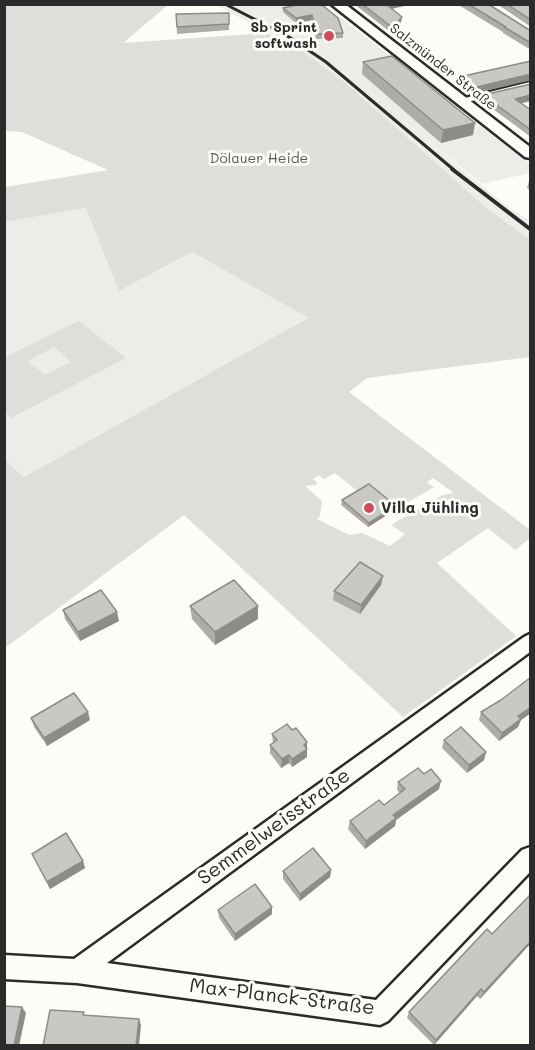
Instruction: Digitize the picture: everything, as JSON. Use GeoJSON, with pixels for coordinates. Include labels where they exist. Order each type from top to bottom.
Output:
{"type":"FeatureCollection","features":[{"type":"Feature","properties":{"kind":"main road","name":"Salzmünder Straße"},"geometry":{"type":"LineString","coordinates":[[337,4],[531,154]]}},
{"type":"Feature","properties":{"kind":"street"},"geometry":{"type":"LineString","coordinates":[[462,100],[531,85]]}},
{"type":"Feature","properties":{"kind":"street","name":"Semmelweisstraße"},"geometry":{"type":"LineString","coordinates":[[77,971],[528,648]]}},
{"type":"Feature","properties":{"kind":"street","name":"Max-Planck-Straße"},"geometry":{"type":"LineString","coordinates":[[77,971],[380,1013],[531,857]]}},
{"type":"Feature","properties":{"kind":"street"},"geometry":{"type":"LineString","coordinates":[[4,967],[77,971]]}},
{"type":"Feature","properties":{"kind":"shaded area"},"geometry":{"type":"Polygon","coordinates":[[[216,5],[324,5],[530,164],[530,173],[482,184],[398,117],[508,207],[530,221],[530,239],[489,210],[347,84],[298,48],[216,5]]]}},
{"type":"Feature","properties":{"kind":"shaded area"},"geometry":{"type":"Polygon","coordinates":[[[88,208],[119,291],[192,252],[308,318],[24,477],[5,460],[5,222],[88,208]]]}},
{"type":"Feature","properties":{"kind":"green space","name":"Dölauer Heide"},"geometry":{"type":"Polygon","coordinates":[[[36,4],[168,5],[123,43],[267,33],[298,48],[347,84],[489,210],[530,239],[530,357],[367,378],[349,392],[530,530],[530,538],[515,550],[488,528],[437,563],[516,636],[403,717],[184,515],[5,648],[5,460],[24,477],[308,318],[192,252],[119,291],[86,208],[5,222],[5,187],[108,170],[22,132],[5,131],[5,6],[36,4]],[[335,473],[324,479],[319,475],[313,479],[316,485],[305,486],[322,501],[320,516],[317,519],[349,535],[362,533],[390,546],[405,534],[391,525],[443,495],[454,493],[433,478],[427,482],[434,487],[403,505],[392,508],[360,493],[335,473]]]}},
{"type":"Feature","properties":{"kind":"green space"},"geometry":{"type":"Polygon","coordinates":[[[79,321],[126,358],[11,418],[5,412],[5,357],[79,321]],[[54,347],[28,361],[45,375],[71,362],[54,347]]]}},
{"type":"Feature","properties":{"kind":"building"},"geometry":{"type":"Polygon","coordinates":[[[301,4],[321,4],[338,18],[343,33],[317,34],[312,15],[296,18],[283,8],[301,4]]]}},
{"type":"Feature","properties":{"kind":"building"},"geometry":{"type":"Polygon","coordinates":[[[362,4],[386,4],[402,17],[393,28],[362,4]]]}},
{"type":"Feature","properties":{"kind":"building"},"geometry":{"type":"Polygon","coordinates":[[[468,4],[488,4],[531,31],[531,43],[504,27],[506,27],[468,4]]]}},
{"type":"Feature","properties":{"kind":"building"},"geometry":{"type":"Polygon","coordinates":[[[507,4],[531,4],[531,20],[507,4]]]}},
{"type":"Feature","properties":{"kind":"building"},"geometry":{"type":"Polygon","coordinates":[[[229,13],[229,24],[177,27],[176,14],[229,13]]]}},
{"type":"Feature","properties":{"kind":"building"},"geometry":{"type":"Polygon","coordinates":[[[392,56],[475,123],[443,130],[363,62],[392,56]]]}},
{"type":"Feature","properties":{"kind":"building"},"geometry":{"type":"Polygon","coordinates":[[[531,61],[531,74],[473,88],[459,77],[531,61]]]}},
{"type":"Feature","properties":{"kind":"building"},"geometry":{"type":"Polygon","coordinates":[[[531,84],[531,95],[515,99],[531,110],[531,130],[483,95],[531,84]]]}},
{"type":"Feature","properties":{"kind":"building","name":"Villa Jühling"},"geometry":{"type":"Polygon","coordinates":[[[369,484],[396,506],[369,523],[342,500],[369,484]]]}},
{"type":"Feature","properties":{"kind":"building"},"geometry":{"type":"Polygon","coordinates":[[[360,562],[383,576],[361,605],[334,591],[360,562]]]}},
{"type":"Feature","properties":{"kind":"building"},"geometry":{"type":"Polygon","coordinates":[[[234,580],[258,606],[215,632],[190,606],[234,580]]]}},
{"type":"Feature","properties":{"kind":"building"},"geometry":{"type":"Polygon","coordinates":[[[101,590],[117,612],[78,632],[63,610],[101,590]]]}},
{"type":"Feature","properties":{"kind":"building"},"geometry":{"type":"Polygon","coordinates":[[[531,677],[531,707],[518,716],[521,719],[502,733],[481,712],[531,677]]]}},
{"type":"Feature","properties":{"kind":"building"},"geometry":{"type":"Polygon","coordinates":[[[74,693],[88,712],[44,738],[31,718],[74,693]]]}},
{"type":"Feature","properties":{"kind":"building"},"geometry":{"type":"Polygon","coordinates":[[[287,724],[292,730],[296,728],[307,742],[304,745],[307,749],[292,759],[289,755],[282,759],[270,745],[277,740],[272,734],[287,724]]]}},
{"type":"Feature","properties":{"kind":"building"},"geometry":{"type":"Polygon","coordinates":[[[461,727],[486,752],[469,765],[444,740],[461,727]]]}},
{"type":"Feature","properties":{"kind":"building"},"geometry":{"type":"Polygon","coordinates":[[[418,768],[424,774],[431,769],[441,781],[393,815],[396,818],[366,841],[350,821],[379,800],[384,805],[405,789],[398,782],[418,768]]]}},
{"type":"Feature","properties":{"kind":"building"},"geometry":{"type":"Polygon","coordinates":[[[66,833],[83,861],[47,882],[32,854],[66,833]]]}},
{"type":"Feature","properties":{"kind":"building"},"geometry":{"type":"Polygon","coordinates":[[[313,848],[331,870],[300,894],[283,871],[313,848]]]}},
{"type":"Feature","properties":{"kind":"building"},"geometry":{"type":"Polygon","coordinates":[[[255,884],[272,907],[235,934],[218,910],[255,884]]]}},
{"type":"Feature","properties":{"kind":"building"},"geometry":{"type":"Polygon","coordinates":[[[531,894],[531,941],[484,992],[481,989],[436,1040],[409,1012],[487,929],[492,934],[531,894]]]}},
{"type":"Feature","properties":{"kind":"building"},"geometry":{"type":"Polygon","coordinates":[[[4,1006],[22,1007],[14,1046],[4,1046],[4,1006]]]}},
{"type":"Feature","properties":{"kind":"building"},"geometry":{"type":"Polygon","coordinates":[[[50,1010],[139,1019],[136,1046],[43,1046],[50,1010]]]}},
{"type":"Feature","properties":{"kind":"railway"},"geometry":{"type":"LineString","coordinates":[[225,4],[289,37],[326,62],[454,170]]}},
{"type":"Feature","properties":{"kind":"railway"},"geometry":{"type":"LineString","coordinates":[[452,169],[530,229]]}},
{"type":"Feature","properties":{"kind":"place","name":"Sb Sprint softwash"},"geometry":{"type":"Point","coordinates":[329,36]}},
{"type":"Feature","properties":{"kind":"place","name":"Villa Jühling"},"geometry":{"type":"Point","coordinates":[369,508]}}]}
